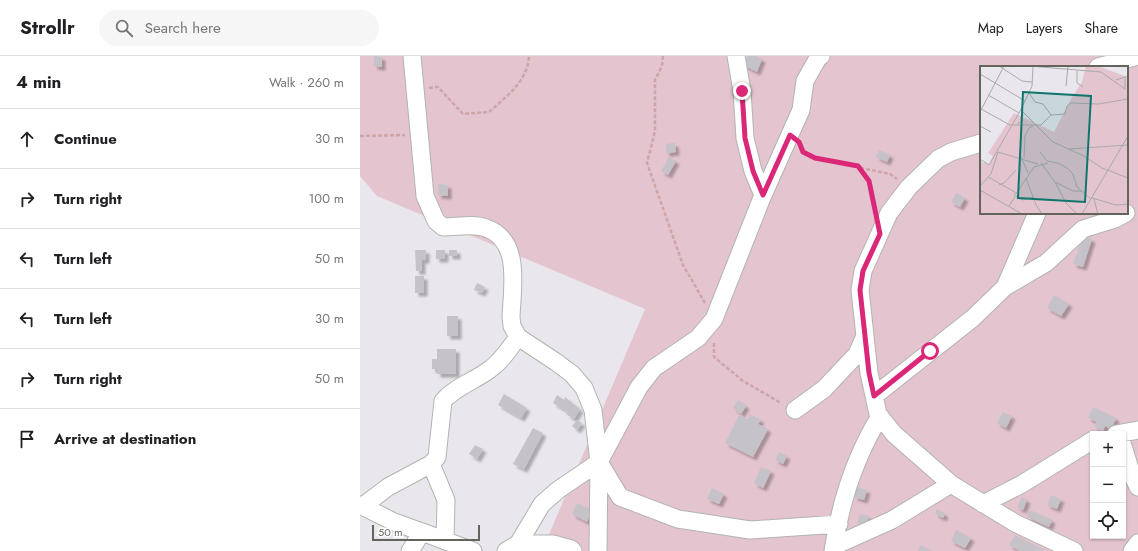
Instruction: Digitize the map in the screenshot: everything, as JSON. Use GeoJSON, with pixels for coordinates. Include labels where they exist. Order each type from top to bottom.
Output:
{"type":"FeatureCollection","features":[{"type":"Feature","properties":{"kind":"street"},"geometry":{"type":"LineString","coordinates":[[412,56],[425,196],[436,221],[443,227],[466,225],[485,227],[500,236],[508,247],[513,273],[512,326],[518,337],[572,374],[584,388],[593,410],[599,462],[598,551]]}},
{"type":"Feature","properties":{"kind":"street"},"geometry":{"type":"LineString","coordinates":[[736,56],[742,91],[745,138],[753,171],[763,195]]}},
{"type":"Feature","properties":{"kind":"street"},"geometry":{"type":"LineString","coordinates":[[512,547],[542,504],[558,490],[599,462],[639,387],[654,368],[698,338],[714,319],[763,195],[801,110],[805,82],[818,58],[821,56]]}},
{"type":"Feature","properties":{"kind":"street"},"geometry":{"type":"LineString","coordinates":[[1086,66],[1094,56]]}},
{"type":"Feature","properties":{"kind":"street"},"geometry":{"type":"LineString","coordinates":[[1102,66],[1138,56]]}},
{"type":"Feature","properties":{"kind":"street"},"geometry":{"type":"LineString","coordinates":[[980,143],[951,152],[938,159],[909,187],[889,213],[863,271],[860,290],[874,396],[880,416],[905,445],[938,471],[951,484],[1015,523],[1074,551]]}},
{"type":"Feature","properties":{"kind":"street"},"geometry":{"type":"LineString","coordinates":[[1128,212],[1138,207]]}},
{"type":"Feature","properties":{"kind":"street"},"geometry":{"type":"LineString","coordinates":[[1005,287],[1037,214]]}},
{"type":"Feature","properties":{"kind":"street"},"geometry":{"type":"LineString","coordinates":[[874,396],[973,318],[1005,287],[1046,264],[1083,229],[1115,219],[1125,214]]}},
{"type":"Feature","properties":{"kind":"street"},"geometry":{"type":"LineString","coordinates":[[795,410],[824,388],[839,374],[857,354],[865,336]]}},
{"type":"Feature","properties":{"kind":"street"},"geometry":{"type":"LineString","coordinates":[[473,551],[394,522],[362,506],[406,476],[431,464],[437,457],[442,401],[448,395],[489,370],[518,337]]}},
{"type":"Feature","properties":{"kind":"street"},"geometry":{"type":"LineString","coordinates":[[834,549],[839,524],[856,462],[866,439],[880,416]]}},
{"type":"Feature","properties":{"kind":"street"},"geometry":{"type":"LineString","coordinates":[[1126,435],[1138,430]]}},
{"type":"Feature","properties":{"kind":"street"},"geometry":{"type":"LineString","coordinates":[[983,504],[1022,484],[1090,442]]}},
{"type":"Feature","properties":{"kind":"street"},"geometry":{"type":"LineString","coordinates":[[1126,456],[1138,487]]}},
{"type":"Feature","properties":{"kind":"street"},"geometry":{"type":"LineString","coordinates":[[599,462],[620,497],[678,519],[750,530],[839,524]]}},
{"type":"Feature","properties":{"kind":"street"},"geometry":{"type":"LineString","coordinates":[[431,464],[446,500],[446,540]]}},
{"type":"Feature","properties":{"kind":"street"},"geometry":{"type":"LineString","coordinates":[[834,549],[892,520],[951,484]]}},
{"type":"Feature","properties":{"kind":"street"},"geometry":{"type":"LineString","coordinates":[[410,551],[422,532]]}},
{"type":"Feature","properties":{"kind":"street"},"geometry":{"type":"LineString","coordinates":[[1132,551],[1138,542]]}},
{"type":"Feature","properties":{"kind":"street"},"geometry":{"type":"LineString","coordinates":[[512,547],[553,544],[571,549],[573,551]]}},
{"type":"Feature","properties":{"kind":"path"},"geometry":{"type":"LineString","coordinates":[[415,90],[438,86],[463,114],[489,112],[519,84],[529,64],[529,56]]}},
{"type":"Feature","properties":{"kind":"path"},"geometry":{"type":"LineString","coordinates":[[663,56],[662,66],[655,80],[655,131],[647,163],[683,265],[714,319],[714,357],[743,381],[763,394],[795,410]]}},
{"type":"Feature","properties":{"kind":"path"},"geometry":{"type":"LineString","coordinates":[[360,136],[419,135]]}},
{"type":"Feature","properties":{"kind":"path"},"geometry":{"type":"LineString","coordinates":[[790,135],[799,142],[803,152],[815,158],[890,174],[909,187]]}},
{"type":"Feature","properties":{"kind":"path"},"geometry":{"type":"LineString","coordinates":[[858,166],[869,181],[876,209]]}},
{"type":"Feature","properties":{"kind":"shaded area"},"geometry":{"type":"Polygon","coordinates":[[[360,56],[1138,56],[1138,551],[542,551],[645,309],[377,196],[360,176],[360,56]]]}},
{"type":"Feature","properties":{"kind":"building"},"geometry":{"type":"Polygon","coordinates":[[[374,56],[382,57],[382,67],[374,66],[374,56]]]}},
{"type":"Feature","properties":{"kind":"building"},"geometry":{"type":"Polygon","coordinates":[[[748,56],[756,56],[762,59],[757,72],[743,65],[748,56]]]}},
{"type":"Feature","properties":{"kind":"building"},"geometry":{"type":"Polygon","coordinates":[[[675,143],[676,152],[666,153],[666,144],[675,143]]]}},
{"type":"Feature","properties":{"kind":"building"},"geometry":{"type":"Polygon","coordinates":[[[879,150],[890,155],[887,162],[876,157],[879,150]]]}},
{"type":"Feature","properties":{"kind":"building"},"geometry":{"type":"Polygon","coordinates":[[[669,157],[676,161],[668,175],[661,171],[669,157]]]}},
{"type":"Feature","properties":{"kind":"building"},"geometry":{"type":"Polygon","coordinates":[[[438,184],[448,185],[448,196],[438,195],[438,184]]]}},
{"type":"Feature","properties":{"kind":"building"},"geometry":{"type":"Polygon","coordinates":[[[956,193],[965,198],[960,207],[951,202],[956,193]]]}},
{"type":"Feature","properties":{"kind":"building"},"geometry":{"type":"Polygon","coordinates":[[[1083,236],[1092,239],[1083,267],[1073,264],[1083,236]]]}},
{"type":"Feature","properties":{"kind":"building"},"geometry":{"type":"Polygon","coordinates":[[[415,250],[426,250],[426,260],[422,260],[422,271],[416,271],[415,250]]]}},
{"type":"Feature","properties":{"kind":"building"},"geometry":{"type":"Polygon","coordinates":[[[436,250],[445,250],[445,259],[436,259],[436,250]]]}},
{"type":"Feature","properties":{"kind":"building"},"geometry":{"type":"Polygon","coordinates":[[[449,250],[457,250],[457,256],[449,256],[449,250]]]}},
{"type":"Feature","properties":{"kind":"building"},"geometry":{"type":"Polygon","coordinates":[[[415,276],[424,276],[424,293],[415,293],[415,276]]]}},
{"type":"Feature","properties":{"kind":"building"},"geometry":{"type":"Polygon","coordinates":[[[477,283],[485,287],[482,293],[474,290],[477,283]]]}},
{"type":"Feature","properties":{"kind":"building"},"geometry":{"type":"Polygon","coordinates":[[[1054,295],[1069,304],[1061,316],[1047,308],[1054,295]]]}},
{"type":"Feature","properties":{"kind":"building"},"geometry":{"type":"Polygon","coordinates":[[[447,316],[458,316],[458,336],[447,336],[447,316]]]}},
{"type":"Feature","properties":{"kind":"building"},"geometry":{"type":"Polygon","coordinates":[[[437,349],[456,349],[456,374],[437,374],[437,369],[432,369],[432,359],[437,359],[437,349]]]}},
{"type":"Feature","properties":{"kind":"building"},"geometry":{"type":"Polygon","coordinates":[[[504,394],[527,408],[521,418],[498,405],[504,394]]]}},
{"type":"Feature","properties":{"kind":"building"},"geometry":{"type":"Polygon","coordinates":[[[557,395],[564,400],[565,397],[580,409],[574,419],[566,414],[568,412],[553,403],[557,395]]]}},
{"type":"Feature","properties":{"kind":"building"},"geometry":{"type":"Polygon","coordinates":[[[738,400],[746,406],[741,414],[733,408],[738,400]]]}},
{"type":"Feature","properties":{"kind":"building"},"geometry":{"type":"Polygon","coordinates":[[[1093,407],[1116,418],[1111,429],[1105,426],[1103,431],[1094,427],[1097,422],[1088,418],[1093,407]]]}},
{"type":"Feature","properties":{"kind":"building"},"geometry":{"type":"Polygon","coordinates":[[[1003,412],[1012,416],[1006,428],[997,423],[1003,412]]]}},
{"type":"Feature","properties":{"kind":"building"},"geometry":{"type":"Polygon","coordinates":[[[750,414],[761,420],[758,424],[768,429],[753,457],[725,443],[739,415],[748,419],[750,414]]]}},
{"type":"Feature","properties":{"kind":"building"},"geometry":{"type":"Polygon","coordinates":[[[577,420],[582,423],[577,430],[572,426],[577,420]]]}},
{"type":"Feature","properties":{"kind":"building"},"geometry":{"type":"Polygon","coordinates":[[[533,428],[543,433],[524,469],[513,464],[533,428]]]}},
{"type":"Feature","properties":{"kind":"building"},"geometry":{"type":"Polygon","coordinates":[[[475,445],[483,449],[477,459],[469,454],[475,445]]]}},
{"type":"Feature","properties":{"kind":"building"},"geometry":{"type":"Polygon","coordinates":[[[779,452],[787,456],[783,464],[775,460],[779,452]]]}},
{"type":"Feature","properties":{"kind":"building"},"geometry":{"type":"Polygon","coordinates":[[[761,467],[771,471],[763,488],[754,483],[761,467]]]}},
{"type":"Feature","properties":{"kind":"building"},"geometry":{"type":"Polygon","coordinates":[[[857,487],[867,490],[864,500],[854,497],[857,487]]]}},
{"type":"Feature","properties":{"kind":"building"},"geometry":{"type":"Polygon","coordinates":[[[712,488],[724,494],[719,504],[707,499],[712,488]]]}},
{"type":"Feature","properties":{"kind":"building"},"geometry":{"type":"Polygon","coordinates":[[[1051,495],[1061,499],[1057,509],[1047,505],[1051,495]]]}},
{"type":"Feature","properties":{"kind":"building"},"geometry":{"type":"Polygon","coordinates":[[[1022,497],[1027,500],[1023,510],[1017,507],[1022,497]]]}},
{"type":"Feature","properties":{"kind":"building"},"geometry":{"type":"Polygon","coordinates":[[[577,503],[592,510],[587,522],[572,514],[577,503]]]}},
{"type":"Feature","properties":{"kind":"building"},"geometry":{"type":"Polygon","coordinates":[[[937,509],[945,514],[943,518],[935,514],[937,509]]]}},
{"type":"Feature","properties":{"kind":"building"},"geometry":{"type":"Polygon","coordinates":[[[1030,510],[1052,520],[1049,527],[1027,517],[1030,510]]]}},
{"type":"Feature","properties":{"kind":"building"},"geometry":{"type":"Polygon","coordinates":[[[860,514],[869,516],[866,526],[857,523],[860,514]]]}},
{"type":"Feature","properties":{"kind":"building"},"geometry":{"type":"Polygon","coordinates":[[[956,530],[971,538],[965,548],[951,541],[956,530]]]}},
{"type":"Feature","properties":{"kind":"building"},"geometry":{"type":"Polygon","coordinates":[[[1015,535],[1046,551],[1020,551],[1009,545],[1015,535]]]}},
{"type":"Feature","properties":{"kind":"building"},"geometry":{"type":"Polygon","coordinates":[[[921,545],[930,550],[930,551],[918,551],[921,545]]]}},
{"type":"Feature","properties":{"kind":"route"},"geometry":{"type":"LineString","coordinates":[[742,91],[745,138],[753,171],[763,195],[790,135],[799,142],[803,152],[815,158],[829,162],[858,166],[869,181],[880,234],[863,271],[860,290],[869,373],[874,396],[930,351]]}}]}
